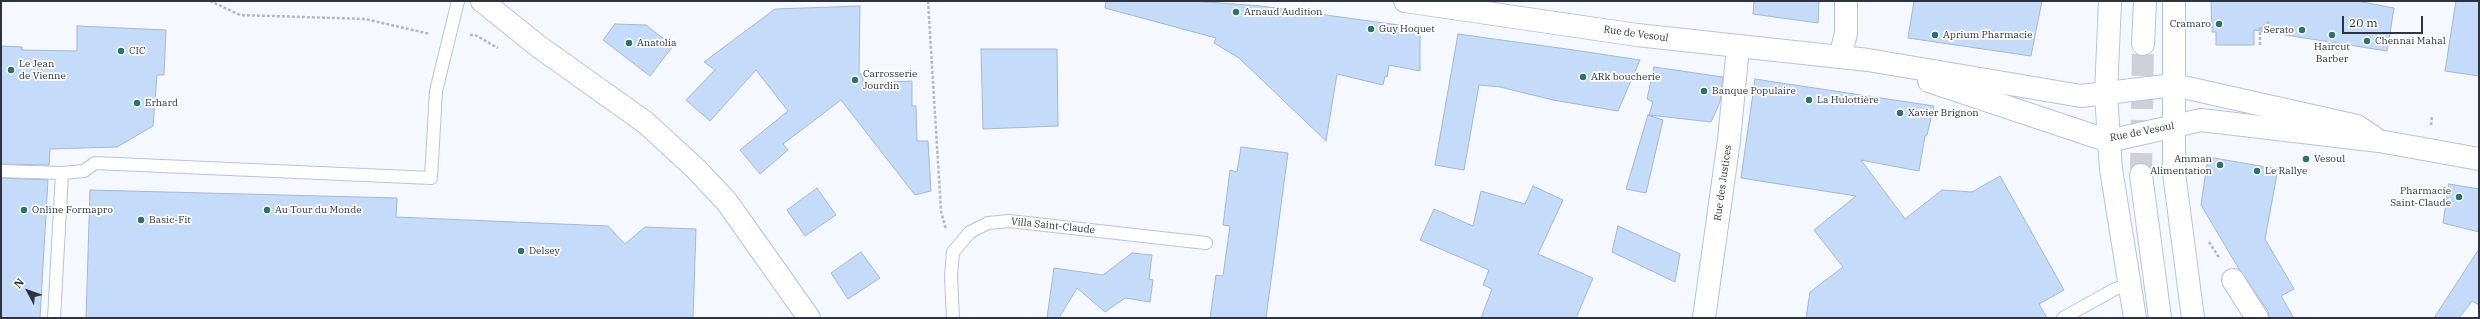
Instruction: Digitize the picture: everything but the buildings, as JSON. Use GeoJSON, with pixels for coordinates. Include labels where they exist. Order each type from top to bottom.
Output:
{"type":"FeatureCollection","features":[{"type":"Feature","properties":{"kind":"main road"},"geometry":{"type":"LineString","coordinates":[[482,1],[538,46],[646,123],[696,169],[727,202],[809,318]]}},
{"type":"Feature","properties":{"kind":"main road","name":"Rue de Vesoul"},"geometry":{"type":"LineString","coordinates":[[1405,1],[1637,35],[1868,60],[2081,96],[2174,85],[2356,126],[2379,141]]}},
{"type":"Feature","properties":{"kind":"main road"},"geometry":{"type":"LineString","coordinates":[[1840,58],[1846,33],[1846,1]]}},
{"type":"Feature","properties":{"kind":"main road"},"geometry":{"type":"LineString","coordinates":[[2110,1],[2106,93],[2109,141],[2135,318]]}},
{"type":"Feature","properties":{"kind":"main road"},"geometry":{"type":"LineString","coordinates":[[2143,44],[2145,1]]}},
{"type":"Feature","properties":{"kind":"main road"},"geometry":{"type":"LineString","coordinates":[[2174,1],[2174,173],[2193,318]]}},
{"type":"Feature","properties":{"kind":"main road","name":"Rue des Justices"},"geometry":{"type":"LineString","coordinates":[[1704,318],[1729,140],[1738,47]]}},
{"type":"Feature","properties":{"kind":"main road","name":"Rue de Vesoul"},"geometry":{"type":"LineString","coordinates":[[1868,60],[2109,141],[2201,120],[2379,141],[2479,159]]}},
{"type":"Feature","properties":{"kind":"main road"},"geometry":{"type":"LineString","coordinates":[[2141,175],[2160,318]]}},
{"type":"Feature","properties":{"kind":"main road"},"geometry":{"type":"LineString","coordinates":[[2233,280],[2257,318]]}},
{"type":"Feature","properties":{"kind":"lane"},"geometry":{"type":"LineString","coordinates":[[1,171],[62,173],[84,171],[95,163],[431,178],[436,90],[458,1]]}},
{"type":"Feature","properties":{"kind":"lane"},"geometry":{"type":"LineString","coordinates":[[54,318],[62,173]]}},
{"type":"Feature","properties":{"kind":"lane","name":"Villa Saint-Claude"},"geometry":{"type":"LineString","coordinates":[[953,252],[970,232],[988,223],[1009,221],[1206,243]]}},
{"type":"Feature","properties":{"kind":"lane"},"geometry":{"type":"LineString","coordinates":[[953,252],[951,276],[953,318]]}},
{"type":"Feature","properties":{"kind":"lane"},"geometry":{"type":"LineString","coordinates":[[2063,318],[2115,289],[2129,285]]}},
{"type":"Feature","properties":{"kind":"path"},"geometry":{"type":"LineString","coordinates":[[210,1],[240,15],[364,19],[434,35],[475,35]]}},
{"type":"Feature","properties":{"kind":"path"},"geometry":{"type":"LineString","coordinates":[[928,1],[941,211],[948,240],[953,252]]}},
{"type":"Feature","properties":{"kind":"path"},"geometry":{"type":"LineString","coordinates":[[2260,45],[2260,29],[2269,22]]}},
{"type":"Feature","properties":{"kind":"path"},"geometry":{"type":"LineString","coordinates":[[2206,236],[2233,280]]}},
{"type":"Feature","properties":{"kind":"tunnel"},"geometry":{"type":"LineString","coordinates":[[2141,175],[2143,44]]}},
{"type":"Feature","properties":{"kind":"place","name":"Arnaud Audition"},"geometry":{"type":"Point","coordinates":[1236,12]}},
{"type":"Feature","properties":{"kind":"place","name":"Cramaro"},"geometry":{"type":"Point","coordinates":[2219,24]}},
{"type":"Feature","properties":{"kind":"place","name":"Guy Hoquet"},"geometry":{"type":"Point","coordinates":[1371,29]}},
{"type":"Feature","properties":{"kind":"place","name":"Serato"},"geometry":{"type":"Point","coordinates":[2302,30]}},
{"type":"Feature","properties":{"kind":"place","name":"Aprium Pharmacie"},"geometry":{"type":"Point","coordinates":[1935,35]}},
{"type":"Feature","properties":{"kind":"place","name":"Haircut Barber"},"geometry":{"type":"Point","coordinates":[2332,35]}},
{"type":"Feature","properties":{"kind":"place","name":"Chennai Mahal"},"geometry":{"type":"Point","coordinates":[2367,41]}},
{"type":"Feature","properties":{"kind":"place","name":"Anatolia"},"geometry":{"type":"Point","coordinates":[629,43]}},
{"type":"Feature","properties":{"kind":"place","name":"CIC"},"geometry":{"type":"Point","coordinates":[121,51]}},
{"type":"Feature","properties":{"kind":"place","name":"Le Jean de Vienne"},"geometry":{"type":"Point","coordinates":[11,70]}},
{"type":"Feature","properties":{"kind":"place","name":"ARk boucherie"},"geometry":{"type":"Point","coordinates":[1583,77]}},
{"type":"Feature","properties":{"kind":"place","name":"Carrosserie Jourdin"},"geometry":{"type":"Point","coordinates":[855,80]}},
{"type":"Feature","properties":{"kind":"place","name":"Banque Populaire"},"geometry":{"type":"Point","coordinates":[1704,91]}},
{"type":"Feature","properties":{"kind":"place","name":"La Hulottière"},"geometry":{"type":"Point","coordinates":[1809,100]}},
{"type":"Feature","properties":{"kind":"place","name":"Erhard"},"geometry":{"type":"Point","coordinates":[137,103]}},
{"type":"Feature","properties":{"kind":"place","name":"Xavier Brignon"},"geometry":{"type":"Point","coordinates":[1900,113]}},
{"type":"Feature","properties":{"kind":"place","name":"Vesoul"},"geometry":{"type":"Point","coordinates":[2306,159]}},
{"type":"Feature","properties":{"kind":"place","name":"Amman Alimentation"},"geometry":{"type":"Point","coordinates":[2220,165]}},
{"type":"Feature","properties":{"kind":"place","name":"Le Rallye"},"geometry":{"type":"Point","coordinates":[2257,171]}},
{"type":"Feature","properties":{"kind":"place","name":"Pharmacie Saint-Claude"},"geometry":{"type":"Point","coordinates":[2459,197]}},
{"type":"Feature","properties":{"kind":"place","name":"Online Formapro"},"geometry":{"type":"Point","coordinates":[24,210]}},
{"type":"Feature","properties":{"kind":"place","name":"Au Tour du Monde"},"geometry":{"type":"Point","coordinates":[267,210]}},
{"type":"Feature","properties":{"kind":"place","name":"Basic-Fit"},"geometry":{"type":"Point","coordinates":[141,220]}},
{"type":"Feature","properties":{"kind":"place","name":"Delsey"},"geometry":{"type":"Point","coordinates":[521,251]}}]}
